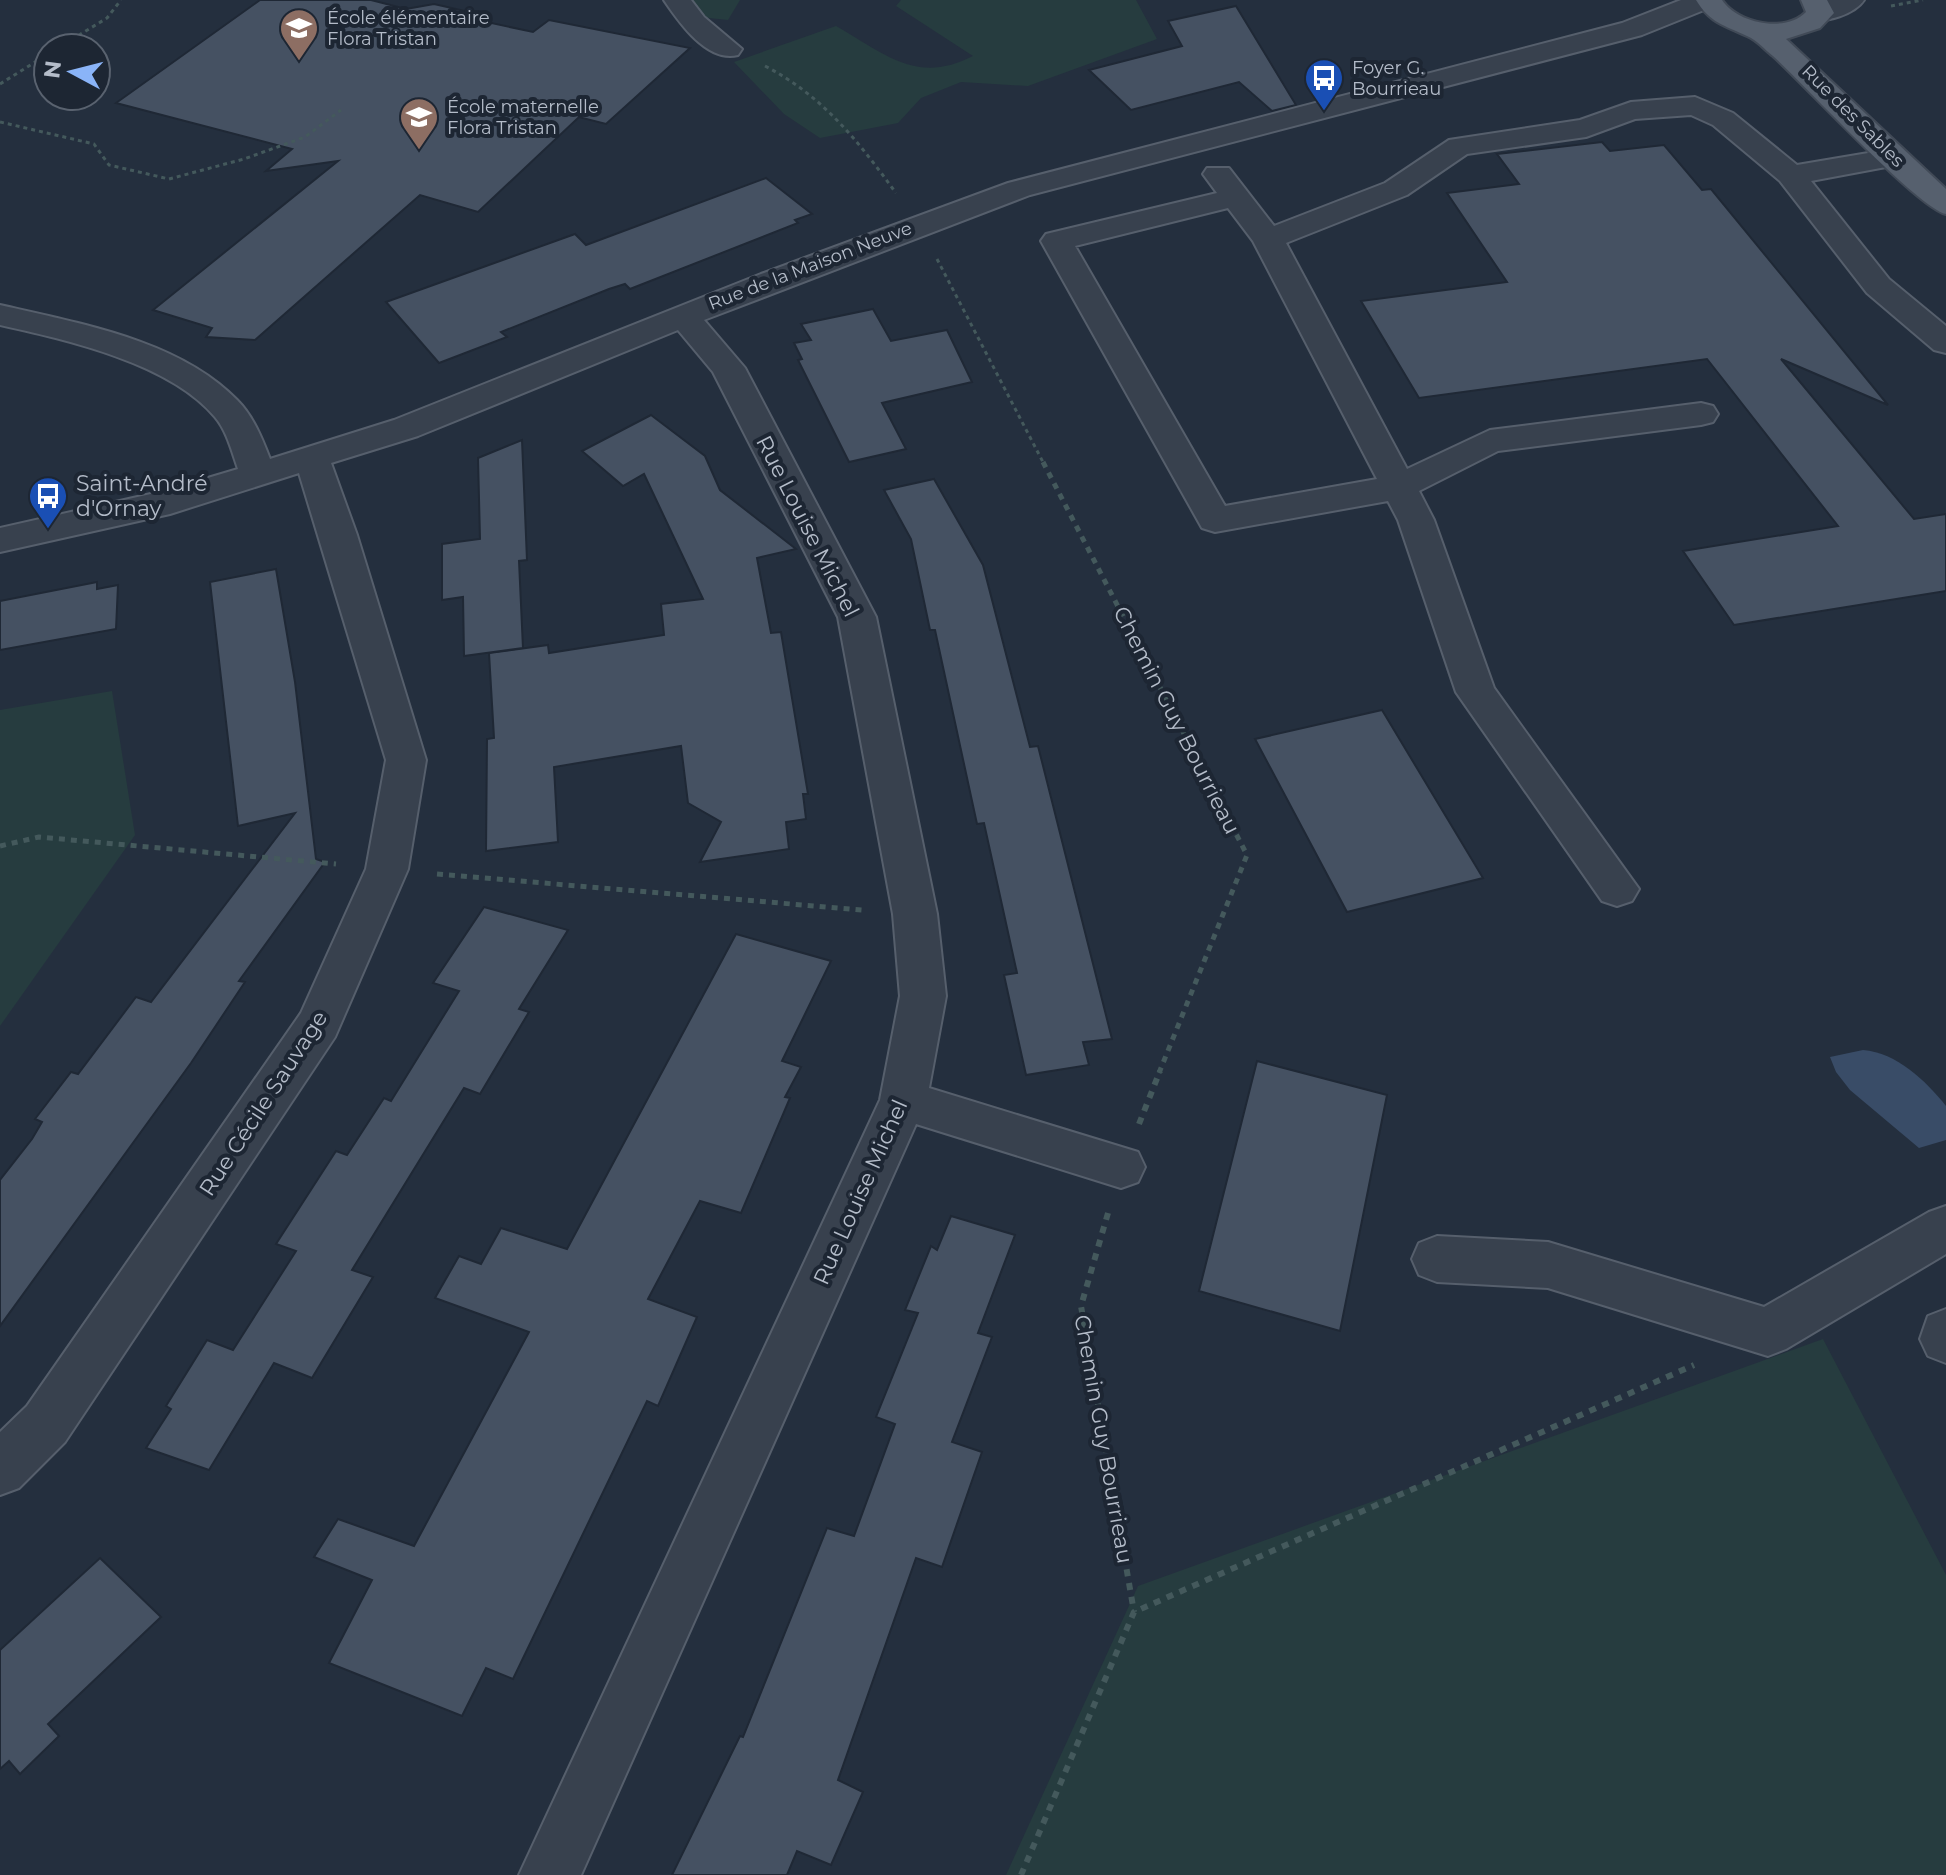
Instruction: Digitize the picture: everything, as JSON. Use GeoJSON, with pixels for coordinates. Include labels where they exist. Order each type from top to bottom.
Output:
{"type":"FeatureCollection","features":[{"type":"Feature","properties":{"kind":"main road","name":"Rue des Sables"},"geometry":{"type":"LineString","coordinates":[[1707,0],[1718,13],[1750,28],[1796,59],[1892,158],[1946,205]]}},
{"type":"Feature","properties":{"kind":"main road","name":"Rue des Sables"},"geometry":{"type":"LineString","coordinates":[[1813,14],[1841,71],[1946,171]]}},
{"type":"Feature","properties":{"kind":"main road"},"geometry":{"type":"LineString","coordinates":[[1750,28],[1813,14]]}},
{"type":"Feature","properties":{"kind":"street"},"geometry":{"type":"LineString","coordinates":[[677,0],[694,23],[728,49]]}},
{"type":"Feature","properties":{"kind":"street","name":"Rue de la Maison Neuve"},"geometry":{"type":"LineString","coordinates":[[0,540],[170,502],[406,428],[919,223],[1019,189],[1632,29],[1707,0]]}},
{"type":"Feature","properties":{"kind":"street"},"geometry":{"type":"LineString","coordinates":[[1813,14],[1851,0]]}},
{"type":"Feature","properties":{"kind":"street","name":"Rue de la Maison Neuve"},"geometry":{"type":"LineString","coordinates":[[1632,29],[1750,28]]}},
{"type":"Feature","properties":{"kind":"street"},"geometry":{"type":"LineString","coordinates":[[1268,239],[1396,189],[1459,146],[1586,128],[1631,111],[1695,106],[1723,119],[1791,175],[1878,286],[1946,343]]}},
{"type":"Feature","properties":{"kind":"street"},"geometry":{"type":"LineString","coordinates":[[1195,144],[1268,239],[1416,520],[1476,692],[1617,889]]}},
{"type":"Feature","properties":{"kind":"street"},"geometry":{"type":"LineString","coordinates":[[1791,175],[1892,158]]}},
{"type":"Feature","properties":{"kind":"street"},"geometry":{"type":"LineString","coordinates":[[1236,197],[1057,241],[1215,520],[1399,487],[1490,441],[1701,414]]}},
{"type":"Feature","properties":{"kind":"street"},"geometry":{"type":"LineString","coordinates":[[0,315],[171,366],[226,409],[251,455],[258,475]]}},
{"type":"Feature","properties":{"kind":"street","name":"Rue Louise Michel"},"geometry":{"type":"LineString","coordinates":[[550,1875],[903,1100],[923,996],[915,914],[857,617],[728,368],[683,316]]}},
{"type":"Feature","properties":{"kind":"street","name":"Rue Cécile Sauvage"},"geometry":{"type":"LineString","coordinates":[[0,1469],[46,1424],[319,1024],[387,869],[406,760],[339,535],[312,459]]}},
{"type":"Feature","properties":{"kind":"street"},"geometry":{"type":"LineString","coordinates":[[903,1100],[1121,1167]]}},
{"type":"Feature","properties":{"kind":"street"},"geometry":{"type":"LineString","coordinates":[[1437,1259],[1548,1265],[1768,1332],[1946,1228]]}},
{"type":"Feature","properties":{"kind":"path"},"geometry":{"type":"LineString","coordinates":[[84,32],[107,18],[121,0]]}},
{"type":"Feature","properties":{"kind":"path","name":"Chemin Guy Bourrieau"},"geometry":{"type":"LineString","coordinates":[[728,49],[797,80],[841,120],[919,223],[1247,855],[1121,1167],[1081,1306],[1134,1612]]}},
{"type":"Feature","properties":{"kind":"path"},"geometry":{"type":"LineString","coordinates":[[0,84],[32,64]]}},
{"type":"Feature","properties":{"kind":"path"},"geometry":{"type":"LineString","coordinates":[[0,122],[94,144],[109,165],[169,179],[244,159],[305,137],[341,110]]}},
{"type":"Feature","properties":{"kind":"path"},"geometry":{"type":"LineString","coordinates":[[0,846],[39,837],[659,895],[915,914]]}},
{"type":"Feature","properties":{"kind":"path"},"geometry":{"type":"LineString","coordinates":[[1021,1875],[1134,1612],[1768,1332]]}},
{"type":"Feature","properties":{"kind":"green space"},"geometry":{"type":"Polygon","coordinates":[[[689,0],[740,0],[728,20],[700,17],[689,0]]]}},
{"type":"Feature","properties":{"kind":"green space"},"geometry":{"type":"Polygon","coordinates":[[[901,0],[1136,0],[1157,39],[1028,86],[961,82],[921,98],[898,123],[820,138],[784,114],[734,62],[836,26],[886,55],[918,67],[953,64],[973,56],[896,6],[901,0]]]}},
{"type":"Feature","properties":{"kind":"green space"},"geometry":{"type":"Polygon","coordinates":[[[112,691],[135,835],[0,1026],[0,710],[112,691]]]}},
{"type":"Feature","properties":{"kind":"green space"},"geometry":{"type":"Polygon","coordinates":[[[1823,1339],[1946,1575],[1946,1875],[1006,1875],[1138,1586],[1823,1339]]]}},
{"type":"Feature","properties":{"kind":"water"},"geometry":{"type":"Polygon","coordinates":[[[1863,1050],[1899,1062],[1938,1096],[1946,1106],[1946,1140],[1919,1148],[1850,1090],[1836,1072],[1830,1057],[1863,1050]]]}},
{"type":"Feature","properties":{"kind":"building"},"geometry":{"type":"Polygon","coordinates":[[[260,0],[371,0],[406,9],[434,4],[474,13],[477,20],[533,32],[549,20],[690,48],[606,124],[579,117],[478,212],[420,195],[255,340],[206,337],[212,328],[153,310],[338,161],[266,171],[292,149],[116,103],[260,0]]]}},
{"type":"Feature","properties":{"kind":"building"},"geometry":{"type":"Polygon","coordinates":[[[1236,6],[1296,105],[1272,111],[1239,82],[1131,110],[1089,70],[1182,46],[1168,21],[1236,6]]]}},
{"type":"Feature","properties":{"kind":"building"},"geometry":{"type":"Polygon","coordinates":[[[1602,142],[1610,151],[1664,145],[1702,190],[1711,189],[1888,405],[1781,359],[1914,519],[1946,514],[1946,591],[1734,625],[1683,551],[1838,526],[1707,359],[1419,398],[1361,301],[1507,282],[1447,193],[1519,184],[1497,154],[1602,142]]]}},
{"type":"Feature","properties":{"kind":"building"},"geometry":{"type":"Polygon","coordinates":[[[766,178],[812,214],[795,220],[798,223],[630,289],[625,284],[609,289],[501,332],[507,337],[439,363],[386,302],[575,234],[586,245],[766,178]]]}},
{"type":"Feature","properties":{"kind":"building"},"geometry":{"type":"Polygon","coordinates":[[[873,309],[891,341],[947,330],[972,382],[882,403],[906,449],[849,462],[798,360],[802,359],[794,343],[811,340],[801,324],[873,309]]]}},
{"type":"Feature","properties":{"kind":"building"},"geometry":{"type":"Polygon","coordinates":[[[651,415],[705,456],[720,490],[796,549],[757,558],[771,633],[781,632],[808,794],[803,794],[806,819],[786,822],[789,849],[700,862],[721,822],[688,803],[681,746],[554,767],[558,842],[486,851],[487,739],[494,738],[489,653],[548,645],[549,653],[664,635],[661,604],[703,599],[644,474],[623,486],[582,451],[651,415]]]}},
{"type":"Feature","properties":{"kind":"building"},"geometry":{"type":"Polygon","coordinates":[[[522,440],[527,560],[519,561],[523,648],[464,656],[463,597],[442,600],[442,544],[480,539],[478,458],[522,440]]]}},
{"type":"Feature","properties":{"kind":"building"},"geometry":{"type":"Polygon","coordinates":[[[934,479],[983,565],[1030,747],[1038,746],[1112,1039],[1083,1042],[1089,1065],[1026,1075],[1004,975],[1017,973],[984,823],[977,824],[935,630],[930,630],[911,539],[884,490],[934,479]]]}},
{"type":"Feature","properties":{"kind":"building"},"geometry":{"type":"Polygon","coordinates":[[[276,569],[295,682],[316,859],[325,862],[239,981],[245,982],[191,1063],[0,1326],[0,1180],[42,1122],[35,1119],[71,1072],[78,1074],[136,997],[151,1002],[295,813],[238,826],[210,582],[276,569]]]}},
{"type":"Feature","properties":{"kind":"building"},"geometry":{"type":"Polygon","coordinates":[[[97,582],[97,589],[118,585],[116,629],[0,650],[0,601],[97,582]]]}},
{"type":"Feature","properties":{"kind":"building"},"geometry":{"type":"Polygon","coordinates":[[[1382,710],[1483,878],[1347,912],[1255,739],[1382,710]]]}},
{"type":"Feature","properties":{"kind":"building"},"geometry":{"type":"Polygon","coordinates":[[[484,907],[568,930],[519,1009],[529,1012],[480,1094],[464,1088],[352,1270],[373,1277],[312,1378],[274,1363],[209,1470],[146,1448],[171,1409],[166,1406],[207,1340],[233,1350],[296,1251],[276,1244],[336,1151],[347,1155],[384,1098],[391,1101],[459,991],[433,983],[484,907]]]}},
{"type":"Feature","properties":{"kind":"building"},"geometry":{"type":"Polygon","coordinates":[[[736,934],[831,961],[782,1061],[801,1067],[785,1097],[790,1098],[741,1213],[700,1201],[648,1299],[697,1317],[658,1406],[647,1401],[513,1679],[486,1668],[462,1716],[329,1663],[372,1580],[314,1557],[338,1519],[414,1546],[529,1332],[435,1298],[459,1256],[481,1264],[501,1228],[567,1249],[736,934]]]}},
{"type":"Feature","properties":{"kind":"building"},"geometry":{"type":"Polygon","coordinates":[[[1257,1061],[1387,1095],[1340,1331],[1199,1291],[1257,1061]]]}},
{"type":"Feature","properties":{"kind":"building"},"geometry":{"type":"Polygon","coordinates":[[[951,1216],[1015,1235],[978,1333],[992,1337],[952,1442],[982,1452],[942,1567],[916,1558],[838,1780],[863,1792],[831,1865],[797,1851],[787,1875],[672,1875],[740,1736],[743,1737],[827,1528],[854,1536],[895,1424],[876,1417],[918,1313],[905,1310],[931,1246],[937,1250],[951,1216]]]}},
{"type":"Feature","properties":{"kind":"building"},"geometry":{"type":"Polygon","coordinates":[[[100,1558],[161,1617],[48,1724],[59,1736],[20,1774],[9,1761],[0,1769],[0,1650],[100,1558]]]}},
{"type":"Feature","properties":{"kind":"place","name":"École élémentaire Flora Tristan"},"geometry":{"type":"Point","coordinates":[299,62]}},
{"type":"Feature","properties":{"kind":"place","name":"Foyer G. Bourrieau"},"geometry":{"type":"Point","coordinates":[1324,112]}},
{"type":"Feature","properties":{"kind":"place","name":"École maternelle Flora Tristan"},"geometry":{"type":"Point","coordinates":[419,151]}},
{"type":"Feature","properties":{"kind":"place","name":"Saint-André d'Ornay"},"geometry":{"type":"Point","coordinates":[48,530]}}]}
